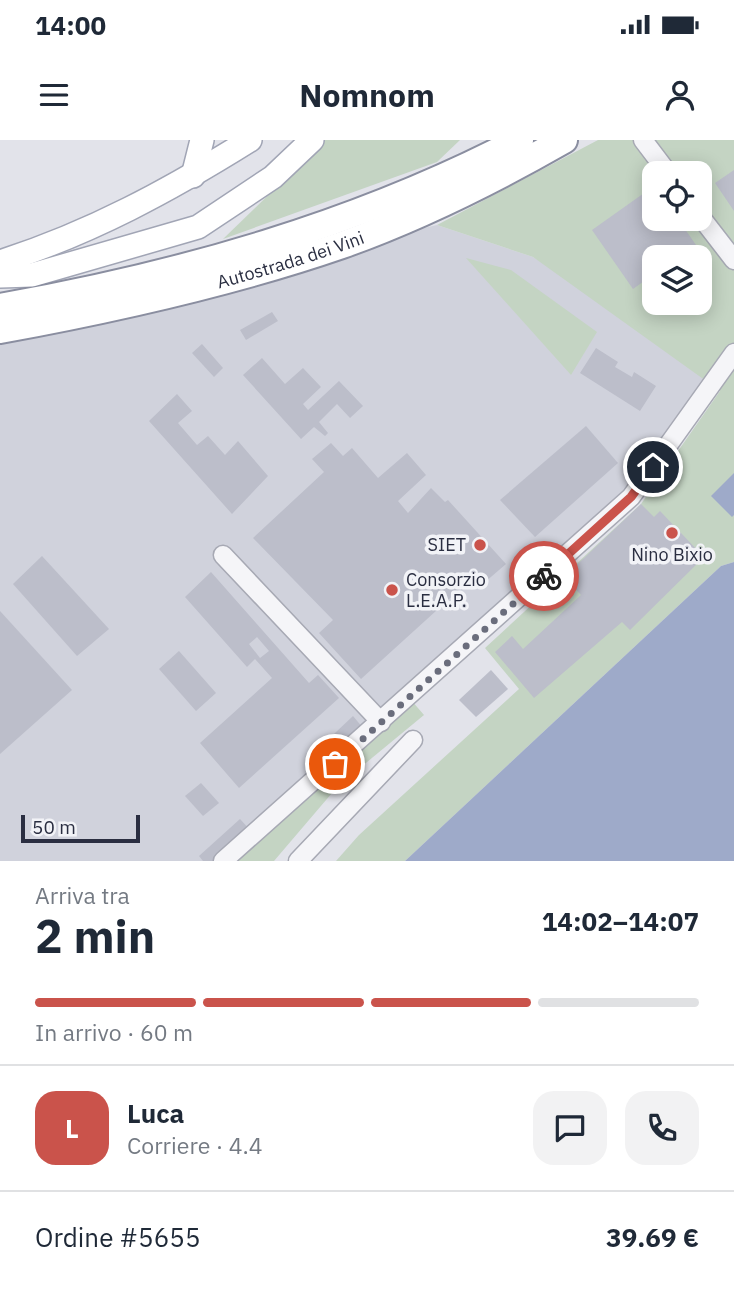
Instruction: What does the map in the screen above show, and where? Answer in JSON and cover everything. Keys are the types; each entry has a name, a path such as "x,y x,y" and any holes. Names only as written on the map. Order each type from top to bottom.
{"highway":[{"name":"Autostrada dei Vini","path":"0,307 122,283 256,248 312,230 440,179 520,140"},
{"name":"Autostrada dei Vini","path":"0,330 136,302 342,244 480,184 564,140"}],"main road":[{"path":"193,176 202,140"},
{"path":"0,262 81,234 193,176 250,140"},
{"path":"0,276 32,275 198,227 273,177 313,140"}],"street":[{"path":"643,140 659,161"},
{"path":"712,231 734,260"},
{"path":"223,861 631,497 734,353"},
{"path":"223,555 381,722"},
{"path":"298,861 413,740"}],"shaded area":[{"path":"437,225 533,257 575,282 706,380 631,485 600,520 216,861 0,861 0,326"}],"green space":[{"path":"325,140 460,140 437,162 223,239"},
{"path":"598,140 734,140 734,562 721,566 405,861 336,861 359,835 519,689 485,648 641,504 720,391 533,257 437,225"},
{"path":"466,258 511,270 597,332 571,375"},
{"path":"405,693 424,715 338,786 274,861 216,861"}],"water":[{"name":"Nino Bixio","path":"734,473 734,515 732,517 711,496"},
{"path":"734,562 734,861 405,861 721,566"}],"building":[{"path":"734,170 734,211 715,183"},
{"path":"642,195 642,231 686,231 696,245 642,245 642,283 633,289 592,230"},
{"path":"272,312 278,321 246,340 240,330"},
{"path":"202,344 223,368 214,377 192,353"},
{"path":"596,348 618,362 615,367 632,377 634,372 656,386 640,411 580,373"},
{"path":"262,358 285,384 303,368 321,387 303,404 308,410 339,381 363,406 350,418 337,404 319,422 328,433 325,436 314,427 301,439 243,375"},
{"path":"177,394 192,411 178,423 197,445 208,436 225,455 238,441 268,476 232,514 149,421"},
{"path":"586,426 618,463 535,537 500,500"},
{"path":"331,443 343,456 352,448 378,478 407,453 426,475 398,501 408,513 431,488 445,502 448,500 506,564 477,589 469,581 361,679 319,633 333,620 253,538 324,472 312,459"},
{"path":"641,504 654,517 660,511 702,555 702,559 630,630 622,622 534,698 495,652 512,636 523,649 581,595 564,577"},
{"path":"42,556 109,629 77,656 13,584"},
{"path":"211,572 309,683 318,675 339,698 239,788 200,743 272,678 255,659 247,667 185,597","holes":["257,637 269,651 260,658 249,644"]},
{"path":"0,611 72,690 0,754"},
{"path":"179,651 216,693 196,711 159,669"},
{"path":"491,670 508,689 476,717 459,700"},
{"path":"353,716 363,728 324,762 315,752"},
{"path":"201,783 219,803 203,816 185,796"},
{"path":"240,819 250,830 215,861 203,861 199,856"}],"way so far":[{"path":"335,764 544,576"}],"place":[{"name":"Nino Bixio","path":"672,533"},
{"name":"SIET","path":"480,545"},
{"name":"Consorzio L.E.A.P.","path":"392,590"}],"route":[{"path":"544,576 631,497 653,467"}]}
